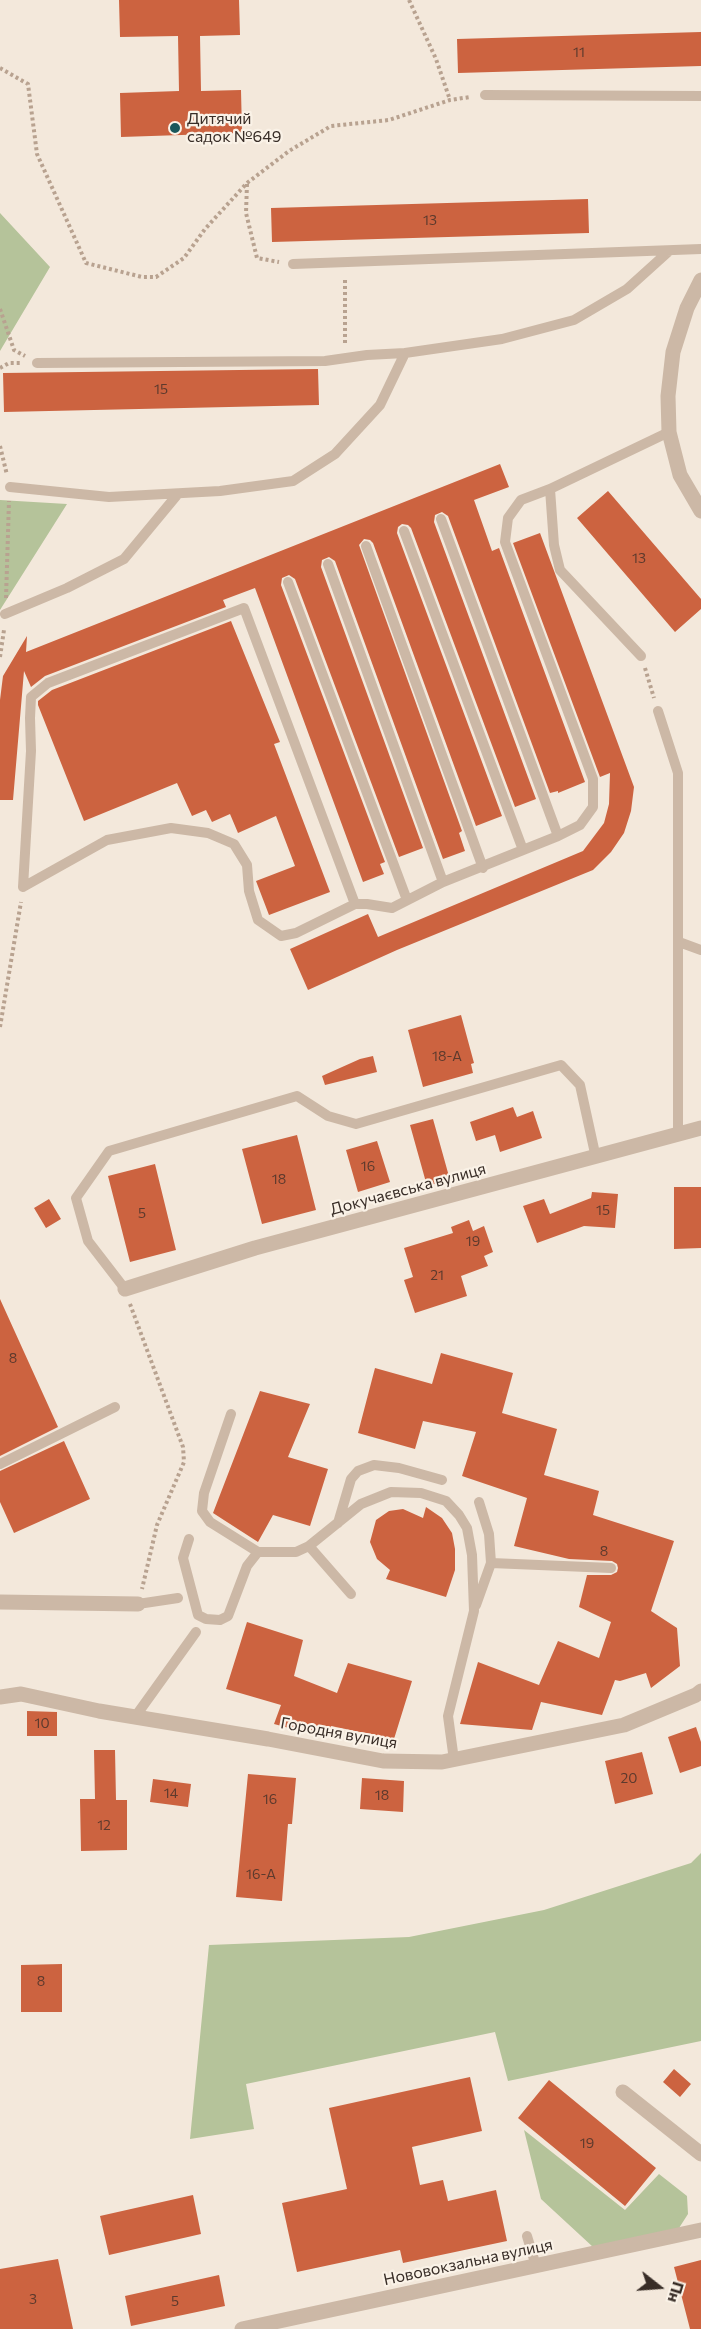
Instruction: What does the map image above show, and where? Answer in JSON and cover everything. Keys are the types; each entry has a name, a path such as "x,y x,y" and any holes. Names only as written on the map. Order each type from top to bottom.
{"street":[{"path":"701,280 687,308 673,352 668,396 669,432 680,475 701,511"},
{"name":"Докучаєвська вулиця","path":"125,1289 255,1248 701,1128"},
{"path":"0,1602 138,1604"},
{"name":"Городня вулиця","path":"0,1697 21,1694 135,1717 383,1761 442,1762 624,1725 701,1691"},
{"path":"623,2092 701,2154"},
{"name":"Нововокзальна вулиця","path":"242,2329 701,2230"}],"lane":[{"path":"485,94 701,96"},
{"path":"293,264 701,249"},
{"path":"38,363 325,361 405,353 502,339 574,320 627,289 668,252"},
{"path":"10,487 109,497 220,492 293,481 335,454 380,405 405,353"},
{"path":"23,887 107,840 171,828 208,833 234,844 248,865 249,891 258,920 281,936 296,933 355,904 392,908 443,882 483,868 580,825 593,807 593,779 505,542 508,518 521,500 550,489 669,432"},
{"path":"550,489 554,545 560,570 641,656"},
{"path":"5,614 67,588 124,559 177,495"},
{"path":"441,519 558,836"},
{"path":"404,531 523,850"},
{"path":"366,546 483,868"},
{"path":"328,564 443,882"},
{"path":"288,582 407,900"},
{"path":"23,887 32,697 48,683 244,608 355,904"},
{"path":"658,711 678,773 678,1135"},
{"path":"679,942 701,950"},
{"path":"125,1289 88,1241 76,1198 110,1152 297,1096 328,1116 356,1124 561,1065 580,1085 596,1158"},
{"path":"0,1464 115,1407"},
{"path":"231,1414 204,1493 202,1511 210,1522 258,1552 296,1552 309,1546 361,1504 391,1492 421,1492 446,1501 467,1528 472,1555 474,1611"},
{"path":"338,1523 351,1479 358,1471 374,1465 399,1468 442,1480"},
{"path":"454,1760 448,1716 474,1611 491,1563 489,1534 479,1503"},
{"path":"189,1539 183,1558 198,1615 207,1620 220,1620 228,1616 247,1566 258,1552"},
{"path":"309,1546 351,1594"},
{"path":"491,1563 611,1568"},
{"path":"138,1604 177,1598"},
{"path":"135,1717 195,1632"},
{"path":"527,2236 536,2266"}],"path":[{"path":"409,0 436,59 450,100"},
{"path":"0,68 27,84 37,154 86,263 142,277 156,277 184,258 206,229 247,183 289,151 331,126 388,120 450,100 485,94"},
{"path":"247,183 246,213 257,258 293,264"},
{"path":"345,262 345,358"},
{"path":"0,309 14,350"},
{"path":"0,368 9,363 38,363"},
{"path":"0,446 10,487 5,614 0,657"},
{"path":"641,656 658,711"},
{"path":"0,1027 23,887"},
{"path":"125,1289 183,1448 184,1462 157,1526 138,1604"}],"green space":[{"path":"0,213 50,267 0,351"},
{"path":"0,500 67,504 0,610"},
{"path":"701,1853 701,2041 508,2081 495,2032 246,2084 254,2129 190,2139 209,1945 409,1937 544,1910 691,1863"},
{"path":"524,2130 625,2210 659,2174 687,2196 688,2214 679,2228 593,2247 541,2199"}],"building":[{"path":"119,0 239,0 240,35 200,36 201,91 241,90 242,133 121,137 120,93 179,91 178,36 120,37"},
{"path":"701,32 701,66 458,73 457,39"},
{"path":"588,199 589,233 272,242 271,208"},
{"path":"318,369 319,405 4,412 3,373"},
{"path":"500,464 509,487 474,500 492,551 499,548 585,782 558,793 558,791 550,793 448,516 442,512 435,515 434,522 536,799 515,807 411,528 402,524 398,527 397,533 502,816 476,826 373,543 364,539 359,545 462,831 459,833 465,851 443,859 335,561 329,557 322,560 321,567 423,848 399,857 295,579 289,575 282,578 281,585 385,862 380,864 384,874 363,882 255,588 223,600 226,607 45,676 31,687 24,671 13,800 0,800 0,700 3,676 27,636 26,652"},
{"path":"608,491 701,599 701,609 675,632 577,518"},
{"path":"540,533 634,787 631,811 624,833 611,852 593,870 397,950 308,990 290,949 368,914 378,937 583,851 604,823 609,804 610,773 600,777 513,543"},
{"path":"231,621 280,742 274,744 330,892 269,915 256,881 295,866 276,816 238,833 230,814 212,822 206,810 192,816 177,783 84,821 38,705 38,701 52,690"},
{"path":"461,1015 474,1063 471,1064 473,1073 423,1087 408,1030"},
{"path":"373,1056 377,1072 325,1085 322,1076 360,1059"},
{"path":"513,1107 517,1117 533,1111 542,1138 500,1152 495,1135 476,1141 470,1122"},
{"path":"433,1119 450,1180 427,1186 410,1125"},
{"path":"297,1135 316,1210 262,1224 242,1149"},
{"path":"377,1141 390,1182 358,1192 346,1150"},
{"path":"155,1164 176,1250 130,1262 108,1176"},
{"path":"674,1187 701,1187 701,1248 674,1249"},
{"path":"592,1192 618,1194 615,1228 584,1226 537,1243 523,1206 544,1199 550,1214 591,1198"},
{"path":"49,1199 61,1219 46,1228 34,1208"},
{"path":"469,1220 473,1231 484,1226 493,1252 484,1256 488,1266 461,1276 467,1296 415,1313 404,1280 413,1277 404,1248 453,1233 451,1227"},
{"path":"0,1299 58,1427 0,1456"},
{"path":"441,1353 513,1373 502,1413 557,1429 544,1475 599,1491 593,1515 674,1541 651,1611 677,1628 680,1666 651,1688 646,1673 620,1681 615,1680 602,1715 541,1702 532,1730 460,1724 478,1662 539,1685 558,1641 599,1658 611,1622 579,1607 587,1575 611,1575 617,1572 618,1568 617,1564 612,1561 569,1559 514,1546 527,1498 462,1476 476,1432 423,1421 415,1449 358,1433 375,1368 432,1384"},
{"path":"260,1391 310,1404 288,1457 328,1469 310,1526 273,1515 258,1542 213,1513"},
{"path":"64,1441 90,1499 14,1533 0,1502 0,1471"},
{"path":"426,1507 442,1518 452,1533 455,1570 446,1597 386,1579 390,1570 377,1559 370,1542 376,1520 389,1511 403,1509 423,1518"},
{"path":"247,1622 303,1640 294,1676 337,1693 348,1663 412,1681 394,1739 331,1726 327,1738 274,1724 281,1705 226,1689"},
{"path":"27,1711 57,1712 57,1736 27,1736"},
{"path":"696,1727 701,1742 701,1766 680,1773 668,1737"},
{"path":"94,1750 115,1750 116,1800 127,1800 127,1850 81,1851 80,1799 95,1799"},
{"path":"642,1752 653,1794 615,1804 605,1761"},
{"path":"248,1774 296,1778 292,1824 288,1824 282,1901 236,1897"},
{"path":"362,1778 404,1781 403,1812 360,1809"},
{"path":"153,1779 191,1784 188,1807 150,1802"},
{"path":"62,1964 62,2012 21,2012 21,1965"},
{"path":"674,2069 691,2084 680,2097 663,2082"},
{"path":"470,2077 482,2131 412,2147 420,2185 443,2180 448,2201 496,2190 507,2241 403,2263 400,2250 297,2272 282,2203 347,2189 329,2108"},
{"path":"549,2080 656,2168 625,2206 518,2118"},
{"path":"193,2195 201,2234 109,2255 100,2216"},
{"path":"58,2259 73,2329 0,2329 0,2269"},
{"path":"701,2260 701,2329 690,2329 674,2267"},
{"path":"219,2275 225,2306 131,2326 125,2296"}],"place":[{"name":"Дитячий садок №649","path":"175,128"}]}
